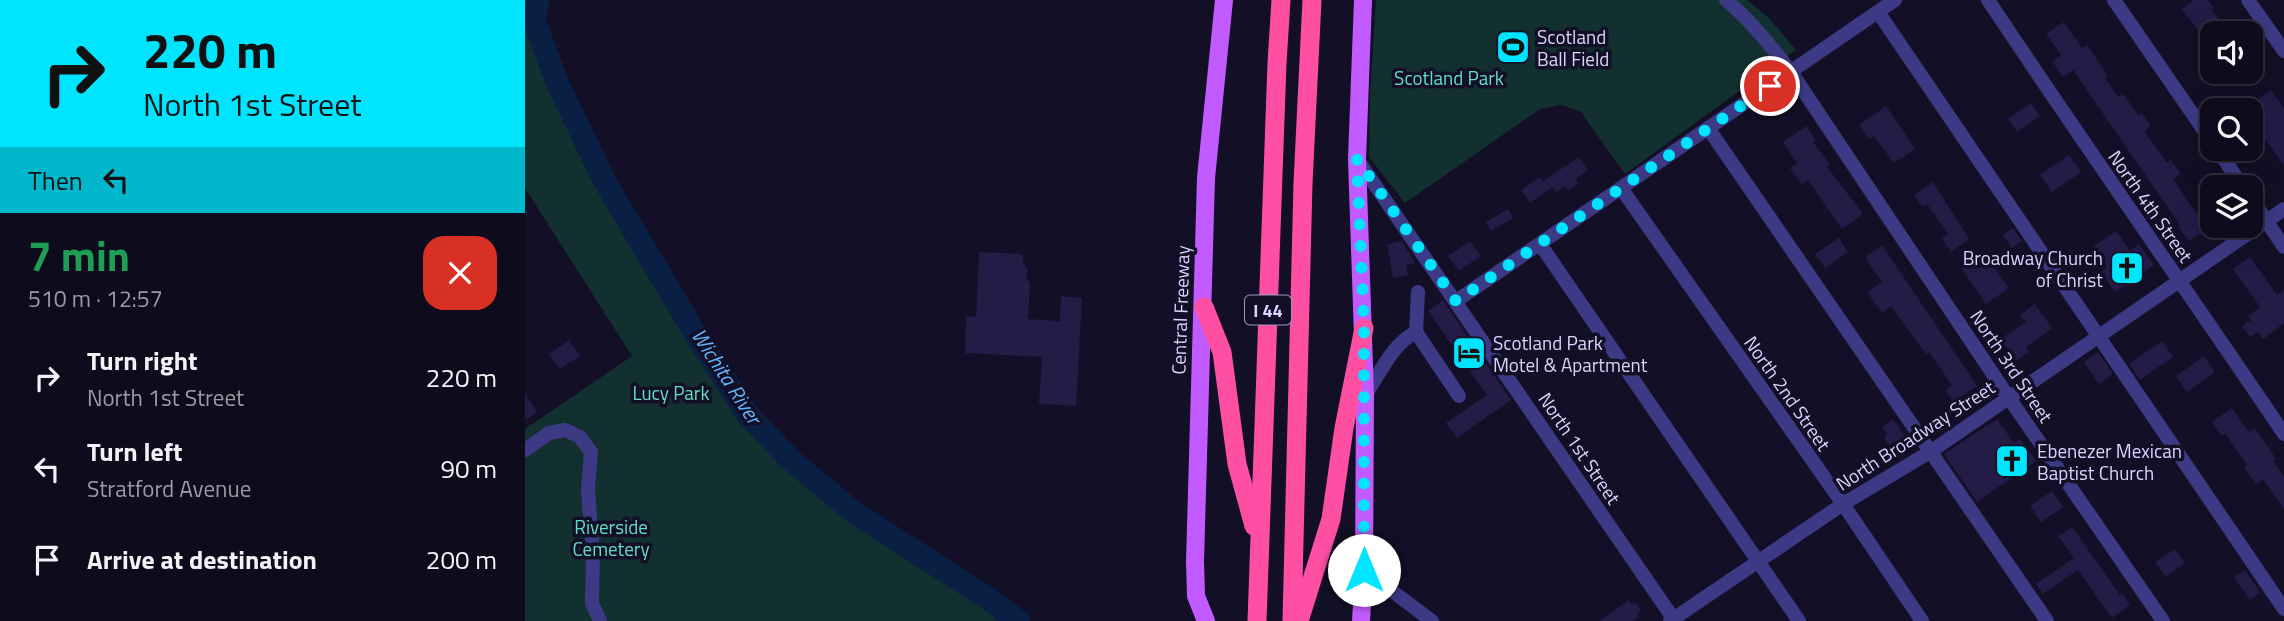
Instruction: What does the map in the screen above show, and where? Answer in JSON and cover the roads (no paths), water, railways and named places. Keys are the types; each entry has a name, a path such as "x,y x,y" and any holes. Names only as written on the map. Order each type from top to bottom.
{"highway":[{"name":"I 44","path":"1257,621 1281,0"},
{"name":"I 44","path":"1291,621 1303,183 1312,0"},
{"path":"1204,307 1222,352 1237,464 1259,546"},
{"path":"1299,621 1331,519 1343,428 1364,328"}],"main road":[{"name":"Central Freeway","path":"1206,621 1196,596 1195,561 1206,177 1224,0"},
{"path":"1361,621 1365,396 1357,159 1363,0"}],"street":[{"name":"North 3rd Street","path":"1726,0 1773,47 1791,72 2009,398 2163,621"},
{"path":"1456,301 1895,0"},
{"name":"North 4th Street","path":"1988,0 2284,434"},
{"path":"2114,0 2200,125"},
{"path":"2248,0 2284,51"},
{"path":"1878,12 2284,609"},
{"path":"1708,128 2047,621"},
{"name":"North 1st Street","path":"1357,159 1673,620"},
{"name":"North 2nd Street","path":"1621,188 1922,621"},
{"name":"North Broadway Street","path":"1673,620 1843,504 1930,452 2284,209"},
{"path":"2263,215 2284,247"},
{"path":"1540,244 1799,621"},
{"path":"1418,292 1416,332 1459,396"},
{"path":"1365,396 1397,347 1406,337 1416,332"},
{"path":"525,450 549,433 565,430 580,436 591,452 589,490 593,554 592,603 600,621"},
{"path":"1364,570 1432,621"}],"waterway":[{"name":"Wichita River","path":"538,0 534,20 557,82 604,180 699,340 748,415 791,460 855,513 986,597 1018,621"}],"place":[{"name":"Scotland Ball Field","path":"1513,47"},
{"name":"Broadway Church of Christ","path":"2127,268"},
{"name":"Scotland Park Motel & Apartment","path":"1469,353"},
{"name":"Ebenezer Mexican Baptist Church","path":"2012,461"}],"park label":[{"name":"Scotland Park","path":"1449,77"},
{"name":"Lucy Park","path":"671,392"},
{"name":"Riverside Cemetery","path":"611,537"}]}
